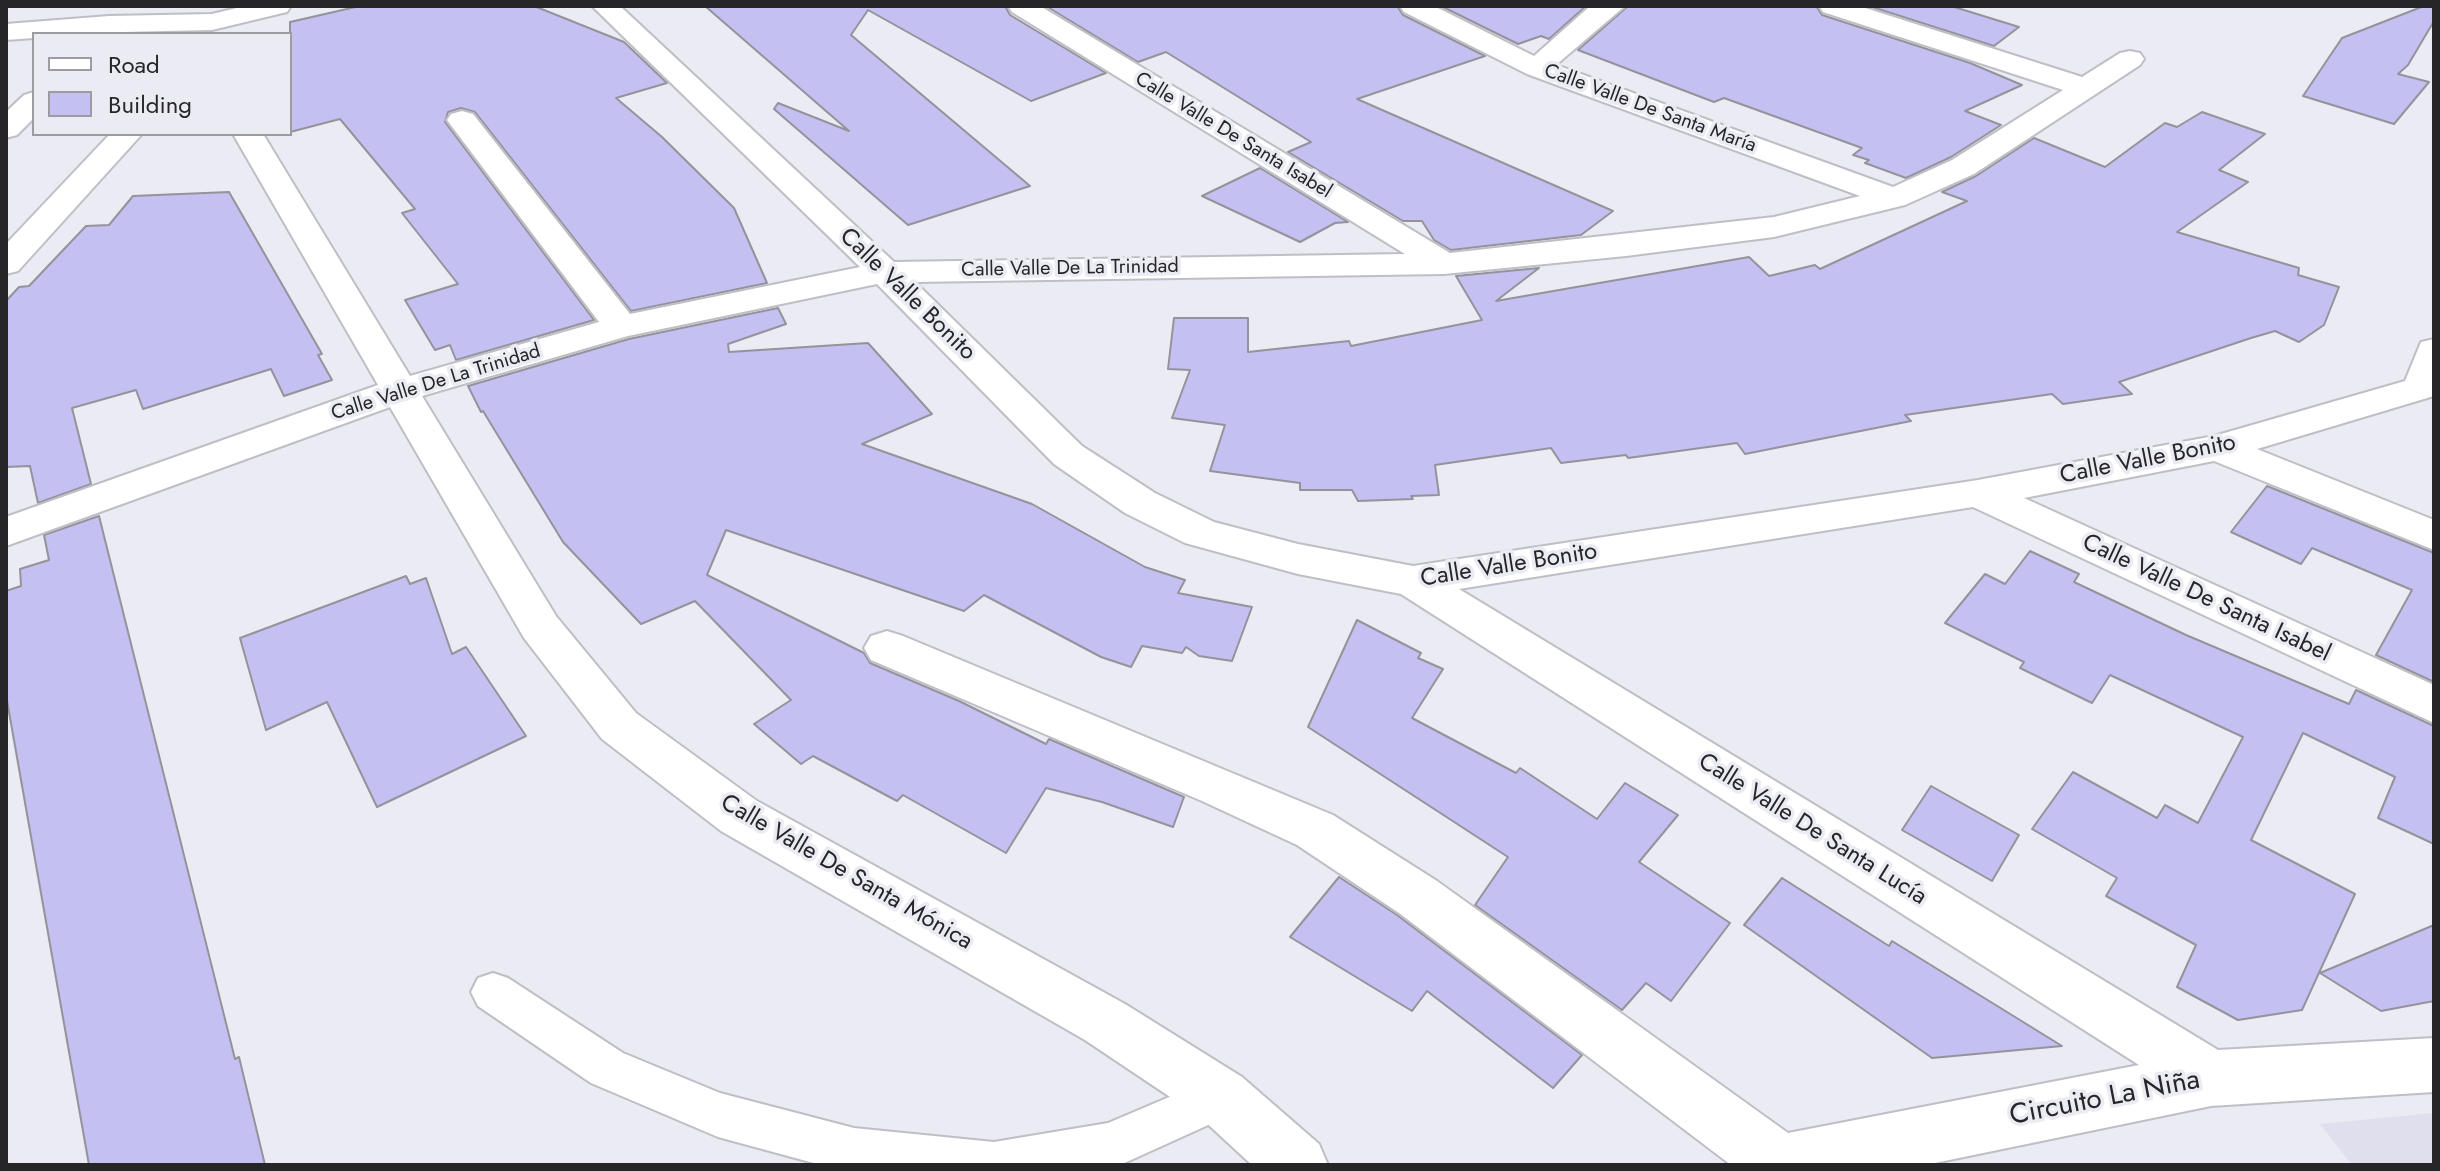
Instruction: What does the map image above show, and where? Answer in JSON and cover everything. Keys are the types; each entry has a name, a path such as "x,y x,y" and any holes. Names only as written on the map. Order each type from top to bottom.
{"street":[{"path":"6,32 105,21 210,21 278,6"},
{"name":"Calle Valle Bonito","path":"605,6 885,272 1068,455 1140,503 1200,533 1298,559 1413,581 1978,493 2218,448 2428,390 2434,350"},
{"name":"Calle Valle De Santa Isabel","path":"1021,6 1444,264"},
{"name":"Calle Valle De Santa María","path":"1413,6 1537,68 1894,198"},
{"path":"1537,68 1598,13 1612,6"},
{"path":"1832,6 2086,88"},
{"name":"Calle Valle De La Trinidad","path":"6,532 401,390 621,327 885,272 1444,264 1774,227 1894,198 1963,167 2130,59"},
{"path":"6,129 32,103"},
{"path":"462,120 621,327"},
{"path":"6,264 125,136"},
{"name":"Calle Valle De Santa Mónica","path":"249,136 540,627 619,726 739,816 1105,1022 1221,1097 1297,1165"},
{"path":"2218,448 2434,536"},
{"name":"Calle Valle De Santa Isabel","path":"1978,493 2434,705"},
{"name":"Calle Valle De Santa Lucía","path":"1413,581 2211,1078"},
{"path":"887,648 1315,830 1418,897 1781,1165"},
{"name":"Circuito La Niña","path":"1781,1165 2211,1078 2434,1065"}],"lane":[{"path":"493,992 607,1068 718,1115 854,1151 994,1165 1110,1146 1221,1097"}],"shaded area":[{"path":"2434,1113 2434,1165 2352,1165 2320,1124"}],"building":[{"path":"360,6 534,6 624,42 667,83 616,98 662,137 734,208 767,283 631,311 475,112 461,108 448,112 445,122 594,320 456,360 450,345 435,350 405,300 458,284 402,213 415,209 340,119 292,131 290,22"},
{"path":"705,6 1005,6 1010,15 1106,73 1031,101 868,10 851,35 1030,186 908,225 774,109 778,103 849,131"},
{"path":"1046,6 1397,6 1403,15 1485,56 1357,99 1613,211 1581,235 1451,250 1434,240 1422,221 1403,221 1288,152 1311,142 1166,52 1138,62"},
{"path":"1441,6 1586,6 1549,39 1541,36 1518,44"},
{"path":"1628,6 1816,6 1822,15 1970,63 2022,85 1965,111 2001,125 1951,157 1906,178 1865,163 1869,160 1853,155 1862,148 1724,98 1714,102 1578,50"},
{"path":"1869,6 1951,6 2019,27 1994,46"},
{"path":"2424,6 2434,6 2434,21 2408,65 2398,74 2429,82 2394,124 2303,96 2342,38"},
{"path":"2202,112 2265,134 2219,170 2248,182 2177,232 2299,268 2298,275 2339,287 2324,325 2299,342 2275,331 2251,338 2119,382 2132,394 2063,404 2052,394 1905,415 1911,421 1745,454 1737,443 1628,458 1626,455 1561,463 1551,448 1435,465 1439,495 1358,501 1352,490 1300,490 1300,483 1210,471 1225,425 1172,418 1190,370 1168,369 1174,318 1248,318 1248,352 1349,341 1351,346 1482,320 1456,276 1539,268 1496,301 1749,257 1769,276 1815,265 1820,269 1967,201 1942,192 1976,176 2034,138 2105,167 2165,123 2177,127"},
{"path":"1260,168 1348,222 1335,223 1300,242 1202,196"},
{"path":"229,192 322,354 318,355 332,380 284,396 271,369 143,409 136,390 72,408 91,484 38,503 30,466 6,467 6,301 19,287 29,286 86,226 109,225 133,196"},
{"path":"778,308 786,324 728,344 729,352 868,343 932,414 862,444 1032,504 1145,567 1185,580 1178,593 1252,607 1232,661 1199,656 1186,647 1182,653 1142,646 1131,667 1101,657 984,595 964,611 726,530 707,575 864,653 870,663 959,701 1046,744 1049,739 1184,797 1173,827 1102,802 1046,788 1006,853 903,795 897,801 813,756 801,764 754,724 791,700 695,601 641,624 563,542 481,412 468,386 629,339"},
{"path":"2267,486 2434,553 2434,682 2376,655 2412,590 2312,548 2301,564 2231,532"},
{"path":"99,516 235,1059 239,1057 265,1165 89,1165 6,695 6,591 21,586 20,569 49,560 44,535"},
{"path":"2030,551 2079,574 2074,582 2186,635 2349,704 2356,690 2434,726 2434,844 2378,818 2395,777 2303,733 2251,840 2355,894 2302,1010 2238,1020 2177,987 2196,945 2106,896 2117,878 2032,829 2073,772 2157,818 2165,805 2198,823 2243,737 2110,675 2092,703 2020,668 2024,662 1945,623 1985,574 2005,584"},
{"path":"406,576 410,584 426,578 452,654 466,647 526,736 377,807 327,702 266,730 240,638"},
{"path":"1357,620 1421,653 1418,658 1443,669 1412,718 1516,773 1520,768 1597,819 1625,783 1678,815 1639,862 1730,923 1671,1001 1646,983 1622,1010 1475,905 1508,857 1308,727"},
{"path":"1931,786 2019,835 1992,881 1902,830"},
{"path":"1339,877 1397,915 1582,1055 1553,1088 1427,991 1412,1011 1290,937"},
{"path":"1782,878 1889,946 1892,941 2062,1046 1932,1058 1744,925"},
{"path":"2434,925 2434,1001 2381,1011 2320,973"}]}
